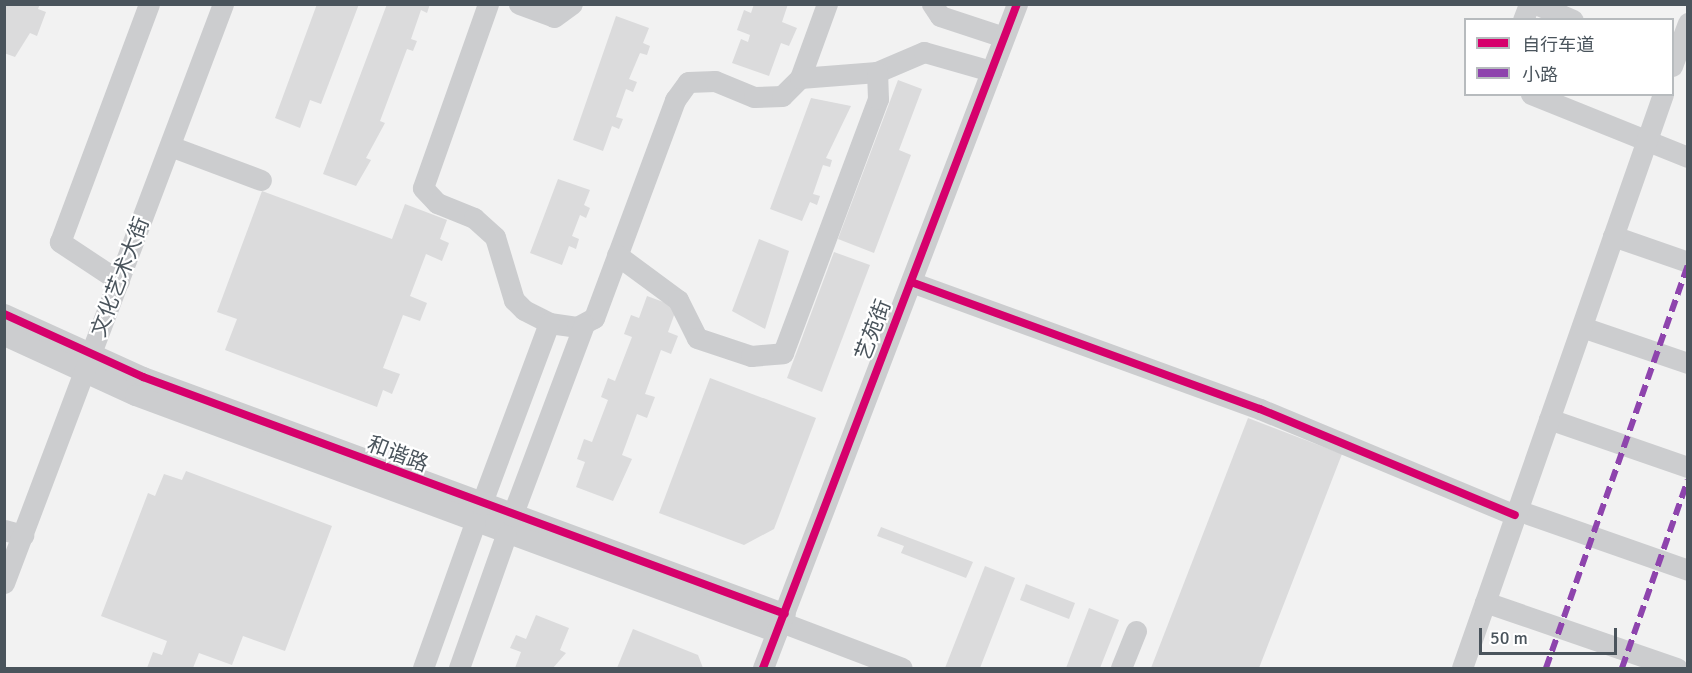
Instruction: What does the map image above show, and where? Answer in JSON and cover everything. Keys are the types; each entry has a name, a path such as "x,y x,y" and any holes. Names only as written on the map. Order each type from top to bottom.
{"street":[{"path":"119,281 60,242 148,4"},
{"name":"文化艺术大街","path":"7,571 14,533 88,363 223,4"},
{"path":"488,4 423,188 437,203 486,227 500,250 514,300 549,323 584,324 594,318 675,100 688,82 715,81 768,99 782,96 800,78 827,4"},
{"path":"519,4 554,17 572,4"},
{"path":"932,4 940,16 1004,37"},
{"name":"艺苑街","path":"763,669 1017,4"},
{"path":"1536,4 1568,18"},
{"path":"1677,64 1688,23"},
{"path":"800,78 876,72 924,52 991,71"},
{"path":"617,255 678,300 697,338 751,356 783,352 878,99 876,72"},
{"path":"1536,96 1688,158"},
{"path":"1462,669 1662,96"},
{"path":"170,146 261,180"},
{"path":"1613,236 1688,262"},
{"path":"911,282 1260,410 1516,513 1688,570"},
{"name":"和谐路","path":"4,314 88,363"},
{"path":"423,669 549,323"},
{"path":"459,669 584,324"},
{"path":"1582,327 1688,363"},
{"name":"和谐路","path":"4,335 88,363 509,526 781,622 902,669"},
{"path":"1549,419 1688,467"},
{"path":"1485,602 1677,669"},
{"path":"1121,669 1136,631"}],"building":[{"path":"4,4 40,4 38,9 46,12 37,36 30,33 15,57 4,53"},
{"path":"317,4 359,4 321,104 310,100 300,128 275,118"},
{"path":"387,4 430,4 427,13 421,10 411,39 417,41 413,51 407,49 380,121 385,123 366,158 371,160 356,186 323,174"},
{"path":"754,4 788,4 782,22 797,28 789,46 781,43 769,76 732,63 741,39 748,42 750,35 737,30 744,10 751,13"},
{"path":"616,16 649,28 643,43 650,46 647,55 640,53 629,79 637,82 633,92 626,89 616,117 623,119 619,129 612,126 603,151 573,140"},
{"path":"898,80 922,89 899,150 911,155 874,253 838,239"},
{"path":"811,98 851,106 826,158 832,160 830,167 823,165 813,194 820,196 817,205 810,202 802,221 770,209"},
{"path":"558,179 590,190 584,205 590,208 586,218 580,215 572,236 579,239 576,249 569,246 562,265 530,253"},
{"path":"262,191 392,239 405,204 447,220 440,239 449,243 442,261 426,254 410,296 427,303 420,321 403,315 383,368 400,374 392,394 383,390 377,407 225,350 237,319 217,312"},
{"path":"759,239 789,251 765,329 732,311"},
{"path":"834,252 870,265 822,392 787,378"},
{"path":"647,296 677,307 668,332 678,336 671,354 661,350 645,394 655,397 647,418 637,414 622,455 632,459 613,501 576,487 585,462 577,459 584,439 592,442 608,400 601,397 608,378 615,381 632,337 624,334 631,315 639,318"},
{"path":"710,378 816,418 774,529 744,545 659,513"},
{"path":"1248,418 1342,454 1259,668 1151,668"},
{"path":"186,471 332,526 285,651 243,636 232,665 199,653 193,668 147,668 153,652 162,655 167,641 101,616 148,493 155,496 164,474 182,480"},
{"path":"881,527 973,562 966,578 901,553 904,546 877,536"},
{"path":"985,566 1015,578 980,668 945,668"},
{"path":"1026,584 1075,603 1069,619 1020,600"},
{"path":"1089,608 1119,620 1100,668 1066,668"},
{"path":"536,615 569,628 560,650 566,653 553,668 515,668 521,652 510,648 516,635 526,639"},
{"path":"633,629 698,655 703,668 617,668"}],"marked path":[{"path":"1546,668 1688,264"},
{"path":"1622,668 1688,480"}],"cycle path":[{"path":"763,668 1017,4"},
{"path":"911,282 1260,409 1515,515"},
{"path":"4,314 143,377 785,614"}]}
